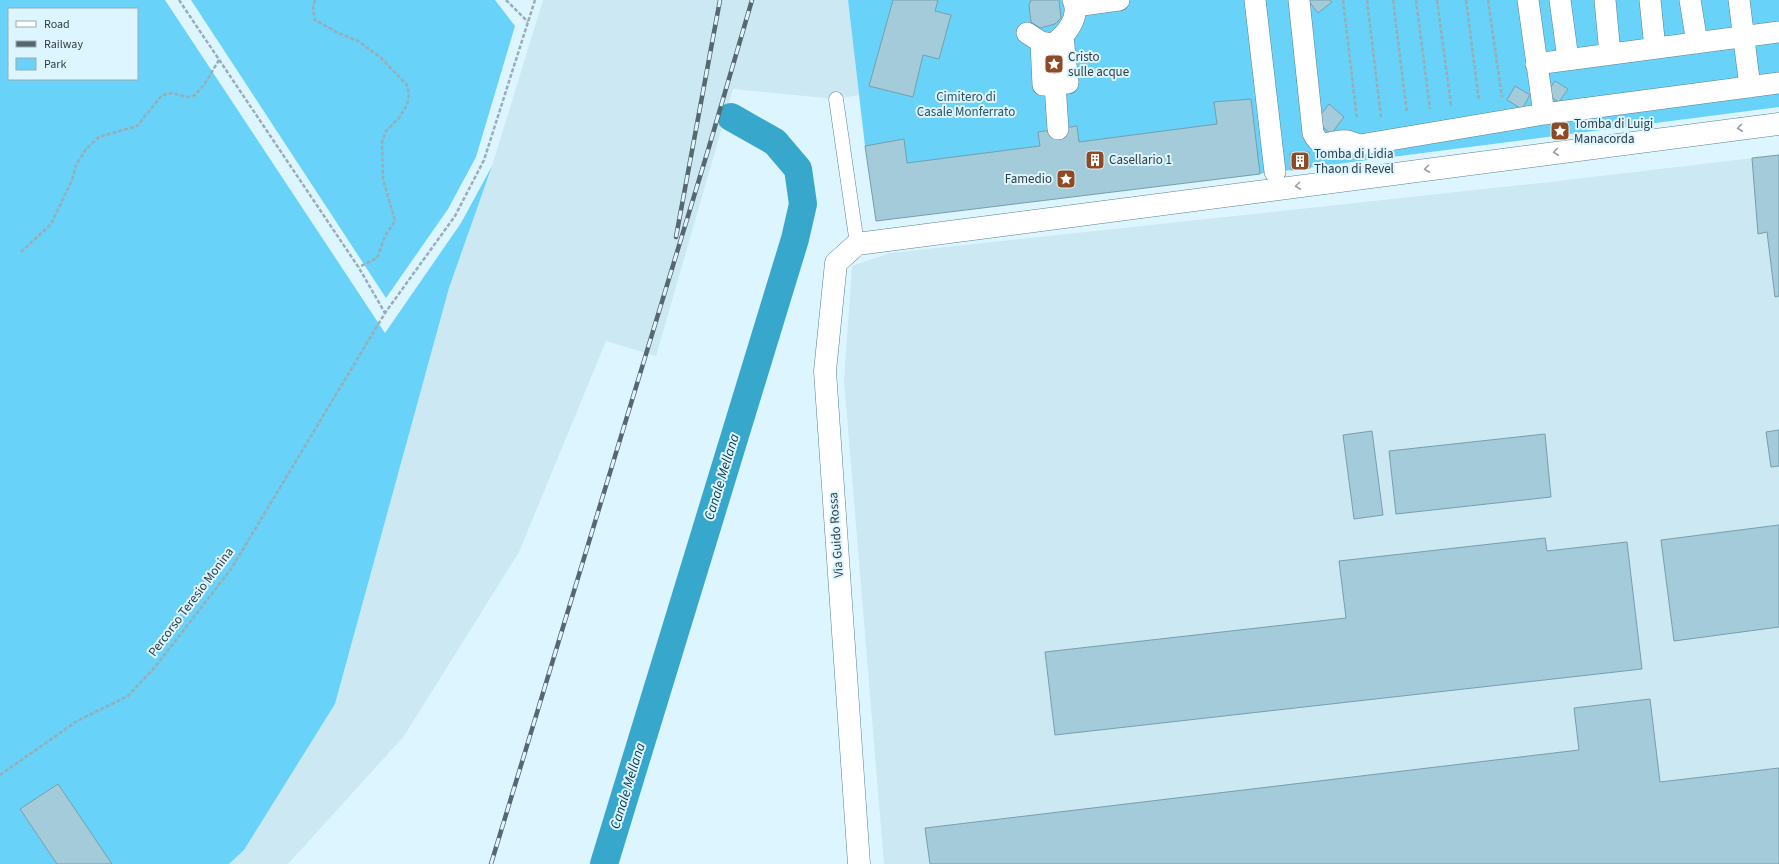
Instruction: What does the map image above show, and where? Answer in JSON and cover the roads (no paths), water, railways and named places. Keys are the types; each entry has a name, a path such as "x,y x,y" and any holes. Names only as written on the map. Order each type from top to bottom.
{"street":[{"path":"1063,37 1068,83 1043,85 1034,37 1053,44 1063,37 1069,29 1074,3 1119,0"},
{"path":"1255,0 1275,172"},
{"path":"1299,0 1313,133 1317,141 1322,144 1346,141 1360,145 1544,114 1779,84"},
{"path":"1528,0 1544,114"},
{"path":"1560,0 1568,60"},
{"path":"1605,0 1610,54"},
{"path":"1650,0 1655,48"},
{"path":"1690,0 1697,43"},
{"path":"1739,0 1750,87"},
{"path":"1536,64 1779,32"},
{"path":"1055,84 1058,129"},
{"path":"857,244 885,239 1779,124"},
{"name":"Via Guido Rossa","path":"857,244 836,263 825,371 859,864"}],"lane":[{"path":"836,98 857,244"}],"waterway":[{"name":"Canale Mellana","path":"604,864 795,239 803,204 798,169 775,142 731,117"}],"railway":[{"path":"676,237 720,0"},
{"path":"491,864 709,147 752,0"}],"place":[{"name":"Cristo sulle acque","path":"1054,64"},
{"name":"Tomba di Luigi Manacorda","path":"1560,131"},
{"name":"Casellario 1","path":"1095,160"},
{"name":"Tomba di Lidia Thaon di Revel","path":"1300,161"},
{"name":"Famedio","path":"1066,179"}],"park label":[{"name":"Cimitero di Casale Monferrato","path":"966,104"}]}
